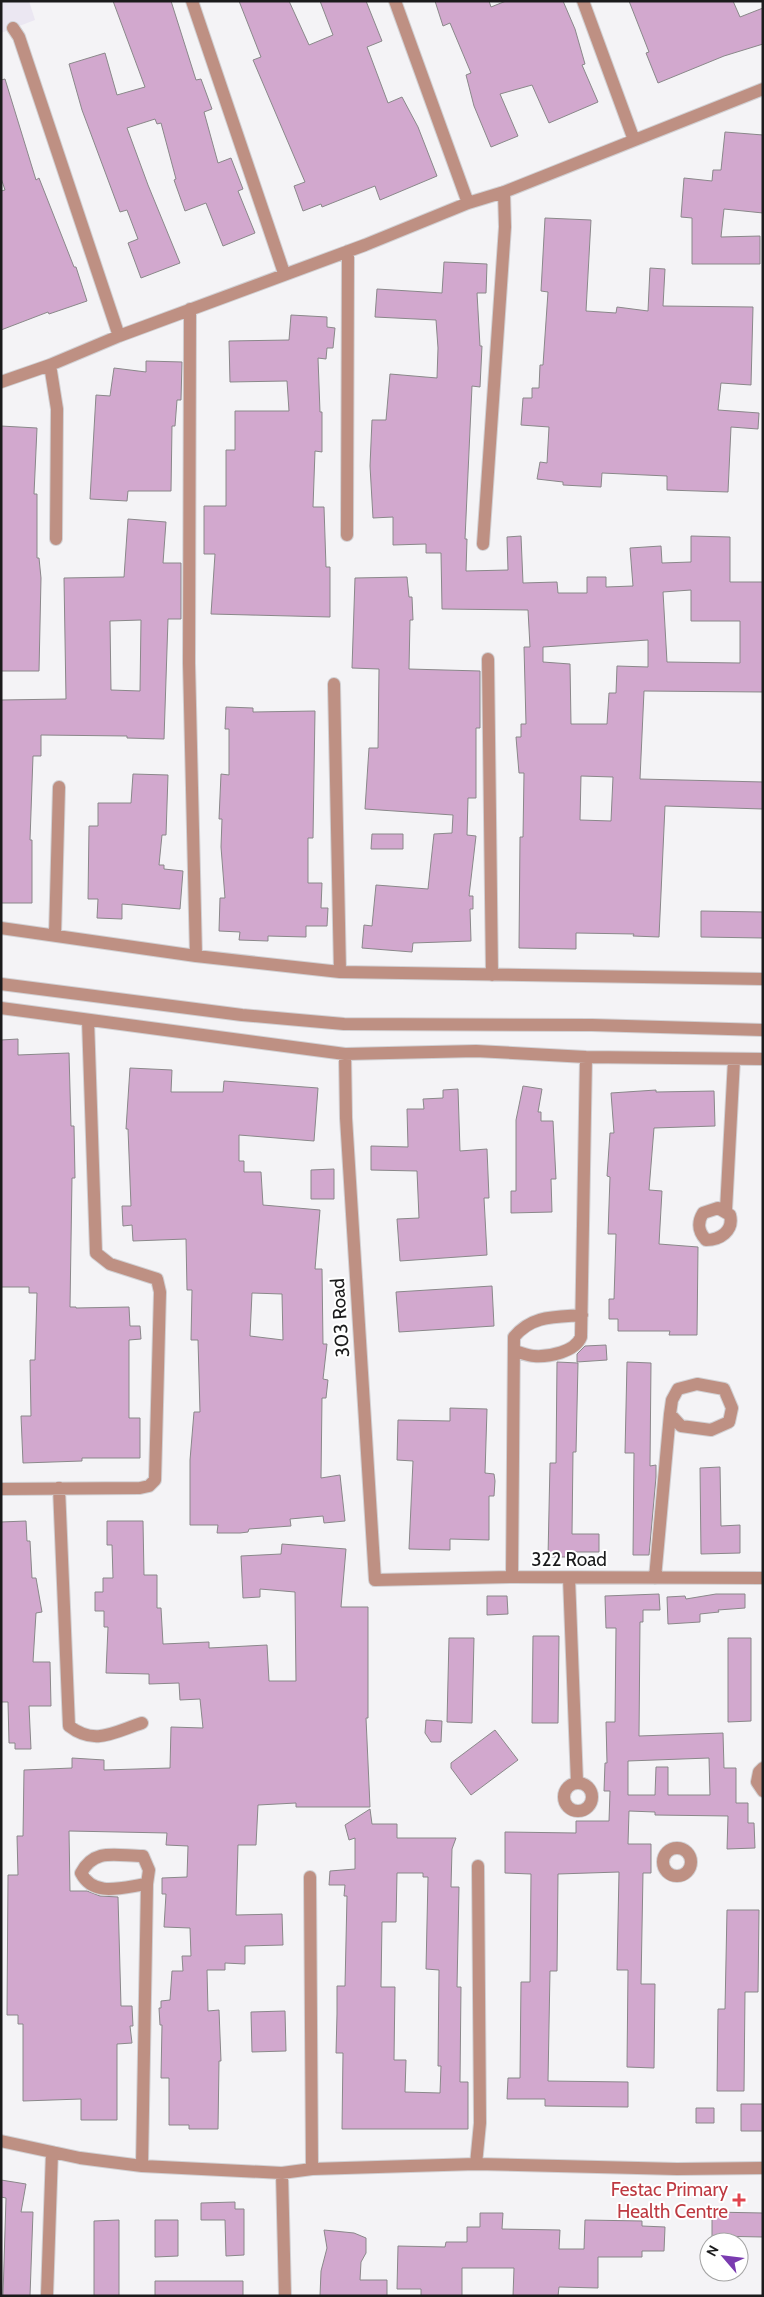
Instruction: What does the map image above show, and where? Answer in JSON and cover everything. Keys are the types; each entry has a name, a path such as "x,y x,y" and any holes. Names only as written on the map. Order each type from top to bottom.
{"street":[{"path":"192,1 284,273"},
{"path":"395,1 468,203"},
{"path":"583,1 634,140"},
{"path":"14,28 19,38 119,336"},
{"path":"1,382 50,365 119,336 284,273 348,251 468,203 504,192 763,89"},
{"path":"483,544 505,227 504,192"},
{"path":"347,535 348,251"},
{"path":"190,309 189,663 196,956"},
{"path":"50,365 57,408 56,539"},
{"path":"488,659 492,974"},
{"path":"334,684 340,972"},
{"path":"55,935 59,787"},
{"path":"1,928 196,956 340,972 763,979"},
{"path":"1,984 242,1015 344,1024 592,1025 763,1030"},
{"path":"1,1008 345,1054 476,1051 586,1057 763,1060"},
{"path":"1,1489 140,1488 149,1486 155,1480 160,1292 157,1279 110,1264 96,1253 88,1020"},
{"name":"303 Road","path":"345,1054 346,1118 375,1580"},
{"path":"514,1351 534,1356 567,1350 578,1344 583,1330 586,1057"},
{"path":"726,1210 734,1060"},
{"path":"512,1577 514,1337 522,1327 533,1320 582,1315"},
{"path":"656,1578 670,1414 672,1400 678,1389 697,1384 724,1389 732,1408 729,1422 712,1430 680,1426 670,1414"},
{"path":"59,1488 69,1726 81,1735 101,1737 142,1724"},
{"name":"322 Road","path":"375,1580 512,1577 763,1578"},
{"path":"569,1578 577,1782"},
{"path":"763,1768 759,1772 757,1782 763,1791"},
{"path":"142,2166 147,1884 150,1870 143,1856 98,1855 87,1862 81,1873 86,1882 101,1890 147,1884"},
{"path":"476,2164 480,2123 478,1866"},
{"path":"310,1877 312,2169"},
{"path":"1,2141 80,2158 142,2166 282,2173 312,2169 476,2164 677,2169 763,2168"},
{"path":"47,2295 52,2152"},
{"path":"282,2173 285,2296"}],"shaded area":[{"path":"1,1 29,1 35,20 1,33"}],"building":[{"path":"113,1 171,1 196,80 201,79 212,109 204,112 218,163 231,158 243,189 238,191 255,233 223,246 206,203 185,211 174,180 176,179 161,123 157,124 155,119 127,128 180,263 141,278 128,243 138,239 127,210 120,212 82,110 69,64 105,53 117,95 145,87"},
{"path":"239,1 289,1 309,45 333,35 320,1 366,1 382,41 367,47 388,103 402,97 418,127 437,176 380,200 375,186 322,207 321,204 303,211 294,186 305,182 253,60 261,57"},
{"path":"435,1 489,1 491,7 506,1 563,1 575,29 585,64 582,65 598,102 549,123 532,85 500,94 518,136 491,147 474,106 466,75 471,73 450,23 443,26"},
{"path":"629,1 733,1 740,17 763,8 763,44 724,56 658,83 646,53 649,52"},
{"path":"5,79 36,180 39,178 74,267 76,267 87,301 49,314 48,312 1,330 1,191 5,190 1,178 1,80"},
{"path":"725,132 763,135 763,213 724,209 721,237 760,236 760,264 692,264 692,218 681,217 684,178 712,181 713,170 721,170"},
{"path":"545,218 591,220 586,311 616,313 617,307 648,311 650,268 665,269 663,306 753,307 751,385 721,383 718,410 759,413 758,429 731,427 728,492 667,490 667,476 602,473 601,487 563,485 563,482 537,479 540,462 547,463 549,427 521,425 523,398 532,398 532,388 539,388 540,365 543,365 548,292 541,291"},
{"path":"444,262 487,264 486,293 477,293 480,346 482,346 480,387 472,386 465,539 467,539 466,571 508,570 507,537 521,536 523,583 557,582 558,593 587,593 587,577 606,577 606,587 633,586 630,548 661,546 662,563 691,562 691,536 730,537 730,582 763,582 763,692 644,691 640,779 763,782 763,809 665,806 659,937 633,936 634,934 576,933 576,949 519,948 520,837 523,837 524,773 519,773 516,737 521,737 521,724 526,724 524,647 530,647 528,610 442,609 441,553 426,553 426,544 393,545 393,517 373,518 370,466 372,420 386,420 390,374 437,378 438,348 436,320 375,317 377,289 442,293","holes":["691,590 691,621 740,621 740,663 667,662 663,592","648,640 648,667 617,666 616,693 609,693 607,724 571,724 570,664 543,662 543,647","581,776 613,777 611,821 580,820"]},
{"path":"291,315 327,317 327,327 335,328 333,348 327,348 326,359 318,358 320,412 322,412 322,452 315,451 313,507 324,507 326,567 330,567 330,617 211,614 215,554 204,554 204,506 226,506 226,450 235,450 235,411 289,411 287,381 230,382 229,341 289,340"},
{"path":"146,361 182,362 181,400 177,400 175,426 172,426 171,491 128,491 127,501 90,499 96,395 110,396 114,368 146,372"},
{"path":"1,426 37,428 34,494 37,494 37,558 39,558 41,578 39,671 1,671"},
{"path":"128,519 166,522 163,563 181,563 181,619 168,619 164,739 127,738 127,736 41,735 41,756 33,756 30,840 32,840 32,903 1,903 1,700 66,699 64,578 124,577","holes":["141,620 140,691 111,690 110,621"]},
{"path":"407,577 409,597 412,597 413,620 410,620 409,669 480,671 480,728 476,728 476,798 468,798 467,835 476,836 469,896 473,896 473,909 470,909 471,941 413,943 412,952 362,948 364,925 372,926 376,885 428,889 434,834 452,833 453,815 365,809 369,748 378,748 379,669 352,668 355,578"},
{"path":"226,707 253,708 253,712 315,711 313,838 308,838 308,883 322,883 321,908 328,908 327,926 306,926 306,937 268,936 268,941 239,940 240,932 219,931 220,898 225,898 221,847 222,819 219,819 221,774 229,775 229,729 225,729"},
{"path":"133,774 168,775 166,835 162,835 159,865 164,865 164,869 183,871 180,909 122,904 122,919 97,918 98,899 88,899 89,826 98,826 98,803 131,803"},
{"path":"372,834 403,834 403,849 371,849"},
{"path":"701,911 763,912 763,938 701,937"},
{"path":"18,1039 18,1055 69,1053 71,1126 74,1126 75,1178 72,1178 70,1307 129,1307 130,1326 140,1326 141,1339 129,1340 129,1418 140,1418 140,1458 82,1458 82,1461 23,1463 21,1416 31,1416 30,1360 35,1360 37,1293 29,1293 29,1287 1,1287 1,1040"},
{"path":"130,1068 172,1070 171,1092 223,1092 224,1081 318,1088 314,1141 239,1135 239,1161 244,1161 244,1172 261,1172 263,1205 320,1210 315,1269 322,1269 323,1344 327,1344 323,1379 328,1380 326,1398 322,1398 321,1478 340,1475 345,1521 324,1523 323,1516 290,1519 291,1526 249,1529 248,1532 240,1533 217,1533 218,1525 190,1525 190,1460 194,1412 200,1412 198,1340 191,1340 192,1290 187,1290 186,1239 133,1241 132,1225 123,1226 122,1206 131,1206 128,1129 126,1129","holes":["252,1293 282,1294 283,1340 250,1336"]},
{"path":"523,1086 542,1089 538,1112 541,1112 541,1121 553,1121 556,1179 551,1179 552,1212 511,1213 511,1191 516,1191 516,1120"},
{"path":"458,1089 460,1151 487,1149 489,1198 484,1198 487,1255 400,1261 397,1219 419,1218 417,1171 371,1170 371,1146 408,1147 407,1109 424,1109 423,1099 443,1098 443,1090"},
{"path":"656,1090 656,1092 714,1091 715,1126 654,1128 649,1190 662,1191 659,1244 698,1247 697,1335 669,1335 670,1331 618,1331 618,1319 609,1319 609,1299 614,1299 616,1234 608,1234 610,1177 607,1176 610,1133 614,1133 611,1093"},
{"path":"334,1169 334,1199 311,1199 311,1170"},
{"path":"492,1286 494,1326 399,1332 396,1292"},
{"path":"606,1345 607,1360 577,1362 577,1354 585,1346"},
{"path":"557,1362 578,1363 576,1452 573,1452 572,1534 599,1534 599,1552 571,1552 571,1557 548,1557 550,1463 556,1463"},
{"path":"627,1362 651,1363 650,1466 656,1465 656,1477 649,1555 633,1555 634,1453 625,1453"},
{"path":"450,1408 487,1409 485,1473 494,1474 495,1481 494,1496 489,1496 489,1540 450,1539 450,1550 409,1549 413,1461 397,1460 398,1420 450,1421"},
{"path":"720,1467 721,1526 740,1525 740,1553 701,1554 700,1468"},
{"path":"26,1521 27,1541 30,1541 32,1578 36,1578 42,1612 36,1613 33,1662 50,1662 51,1706 29,1706 31,1749 15,1749 15,1743 9,1743 8,1702 1,1702 1,1522"},
{"path":"107,1521 143,1521 144,1575 157,1575 157,1608 161,1608 163,1644 209,1642 209,1648 267,1645 269,1681 296,1681 295,1592 260,1589 260,1597 243,1598 241,1556 281,1554 282,1544 346,1549 341,1607 368,1607 368,1718 366,1718 370,1807 296,1807 296,1803 258,1805 256,1845 238,1845 236,1915 282,1914 283,1945 245,1946 245,1964 225,1963 225,1970 207,1970 208,2011 219,2010 221,2061 219,2061 218,2129 189,2129 189,2125 169,2125 169,2078 161,2078 162,2025 160,2025 159,2008 161,2008 161,2001 170,2000 172,1971 183,1971 182,1956 191,1956 190,1928 164,1927 166,1894 162,1894 162,1878 187,1877 188,1846 166,1845 167,1833 69,1831 70,1891 87,1891 100,1896 118,1897 121,2006 132,2006 133,2026 130,2026 132,2043 117,2044 117,2120 81,2120 81,2099 23,2101 23,2024 18,2024 18,2015 7,2015 8,1875 18,1875 17,1836 23,1836 24,1770 72,1768 72,1758 104,1760 104,1770 170,1768 171,1727 203,1728 200,1699 180,1700 179,1683 149,1684 149,1674 106,1673 108,1627 104,1627 104,1611 95,1611 95,1592 103,1592 103,1578 113,1578 112,1545 107,1545"},
{"path":"659,1594 660,1610 643,1610 643,1622 640,1622 639,1736 723,1733 724,1768 736,1768 736,1803 748,1803 748,1823 754,1823 755,1848 727,1849 728,1816 655,1815 655,1812 629,1811 628,1844 651,1844 651,1873 643,1873 641,1984 655,1984 654,2068 627,2067 628,1970 617,1970 619,1872 558,1874 557,1971 550,1971 548,2081 628,2082 628,2107 545,2106 545,2099 507,2099 508,2078 520,2078 521,1982 530,1982 531,1874 505,1873 505,1832 576,1833 576,1821 609,1821 610,1791 604,1791 605,1763 607,1763 606,1722 615,1722 616,1628 606,1628 605,1596","holes":["709,1758 710,1795 668,1795 668,1767 656,1767 655,1795 628,1795 628,1761"]},
{"path":"716,1594 745,1594 745,1608 718,1610 719,1612 700,1614 700,1622 668,1624 667,1597 685,1596 686,1599"},
{"path":"487,1596 507,1596 508,1614 487,1615"},
{"path":"533,1636 559,1636 558,1723 532,1723"},
{"path":"449,1638 474,1638 472,1723 447,1722"},
{"path":"728,1638 751,1638 751,1721 728,1722"},
{"path":"426,1720 442,1721 441,1742 431,1742 425,1733"},
{"path":"495,1730 518,1760 471,1795 451,1768 451,1763"},
{"path":"370,1809 372,1824 397,1824 397,1838 456,1838 452,1849 451,1887 459,1887 457,1987 461,1987 460,2082 468,2082 468,2129 342,2129 343,2053 336,2053 337,1986 345,1986 347,1896 344,1896 345,1885 329,1885 330,1871 355,1869 355,1838 349,1840 345,1825","holes":["397,1873 423,1873 423,1877 428,1877 426,1969 439,1970 438,2066 441,2066 440,2093 405,2092 406,2060 394,2060 395,1987 381,1987 382,1922 396,1922"]},
{"path":"727,1910 759,1910 758,1992 745,1992 744,2091 717,2091 718,2009 725,2009"},
{"path":"285,2011 286,2051 252,2052 251,2012"},
{"path":"741,2104 763,2104 763,2131 741,2131"},
{"path":"696,2108 714,2108 714,2123 696,2123"},
{"path":"1,2180 26,2184 21,2212 33,2212 30,2296 3,2296 6,2198 1,2197"},
{"path":"235,2202 235,2209 244,2209 244,2255 226,2256 225,2220 201,2220 201,2203"},
{"path":"712,2212 763,2213 763,2237 749,2237 749,2232 712,2232"},
{"path":"480,2213 503,2213 502,2229 560,2230 559,2249 584,2249 585,2220 642,2221 642,2226 665,2227 664,2251 642,2251 642,2257 598,2257 598,2288 559,2287 558,2296 513,2296 514,2268 462,2268 462,2296 421,2296 421,2289 397,2289 398,2246 445,2247 446,2242 467,2242 467,2227 480,2227"},
{"path":"119,2220 119,2296 94,2296 94,2221"},
{"path":"155,2220 178,2220 178,2256 155,2257"},
{"path":"324,2230 354,2233 366,2238 366,2253 361,2262 360,2280 387,2280 387,2296 320,2296 321,2271 327,2248"},
{"path":"155,2281 243,2281 243,2296 155,2296"}],"place":[{"name":"Festac Primary Health Centre","path":"739,2200"}]}
